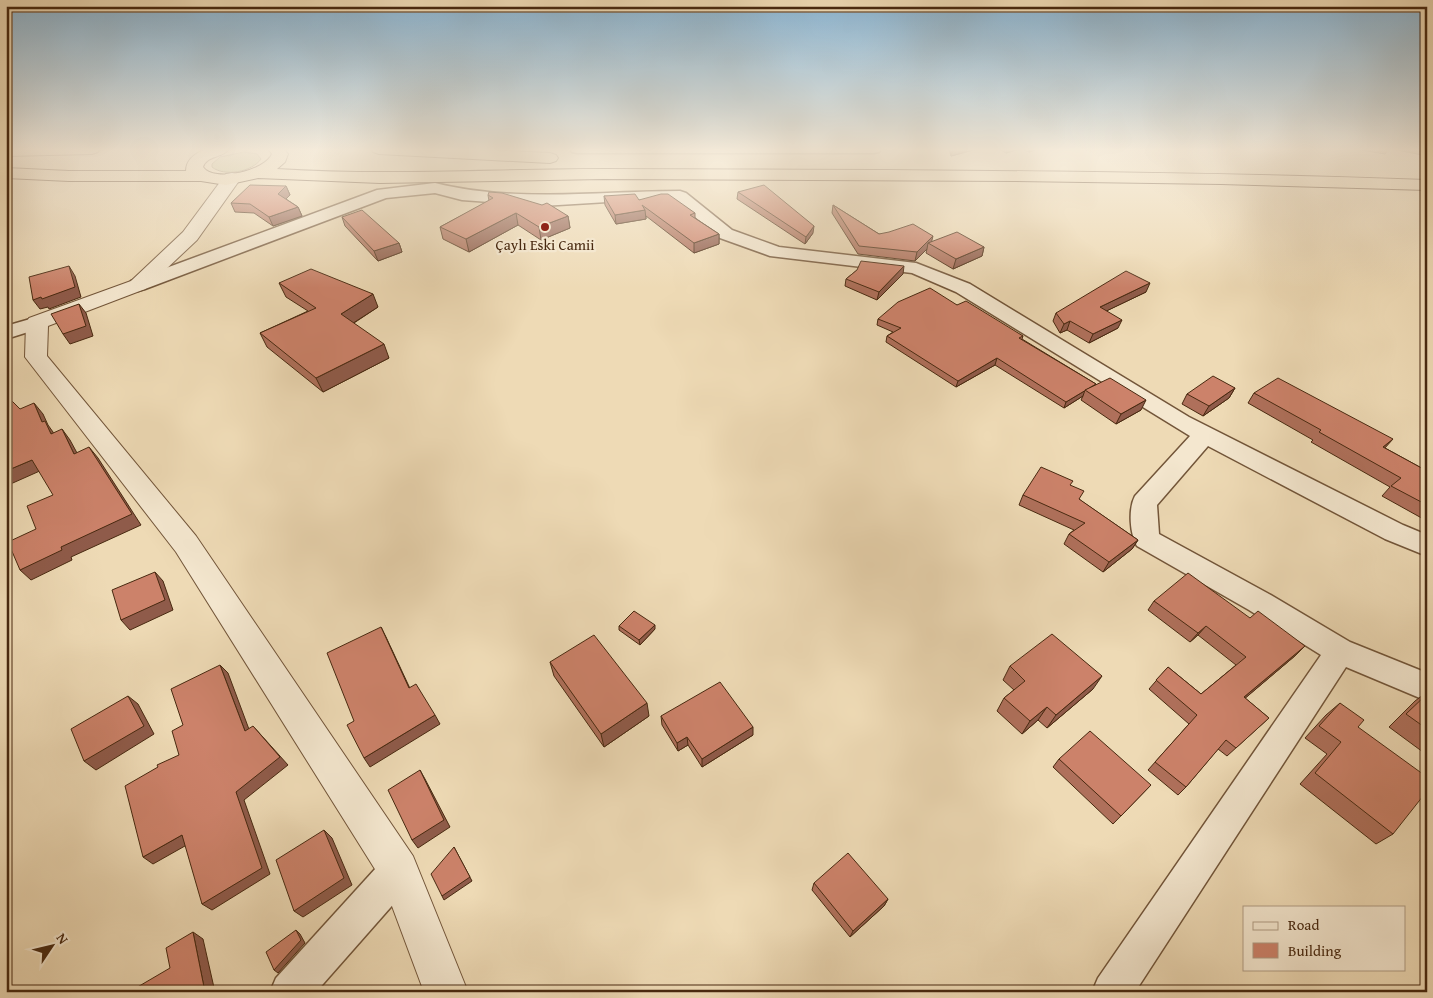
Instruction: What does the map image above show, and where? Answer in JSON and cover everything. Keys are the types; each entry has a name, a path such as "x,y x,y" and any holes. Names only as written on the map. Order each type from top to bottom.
{"street":[{"path":"138,285 190,236 219,196"},
{"path":"6,333 377,196"},
{"path":"470,196 542,201 624,196 680,196 726,234 776,252 916,268 963,288 1181,422 1394,532 1427,546"},
{"path":"38,322 36,357 186,544 399,870 446,992"},
{"path":"1205,434 1144,503 1146,539 1259,602 1340,651 1427,687"},
{"path":"1112,992 1340,651"},
{"path":"290,992 399,870"}],"building":[{"path":"239,196 280,196 298,207 269,217 250,204 231,203"},
{"path":"489,196 511,196 542,205 547,203 568,216 539,227 516,213 466,239 440,227 493,198"},
{"path":"604,196 636,196 639,200 655,196 670,196 695,213 690,215 719,234 694,243 642,205 645,210 615,215"},
{"path":"743,196 777,196 814,226 806,237"},
{"path":"833,205 879,234 913,224 933,236 917,252 859,246"},
{"path":"362,210 399,243 374,251 342,217"},
{"path":"957,232 984,247 956,259 928,243"},
{"path":"861,261 904,266 879,292 846,279 857,270"},
{"path":"69,266 75,287 42,299 41,297 33,300 29,277"},
{"path":"311,269 373,294 341,314 384,344 316,378 260,333 316,308 279,283"},
{"path":"1126,271 1150,283 1100,307 1122,320 1093,334 1070,321 1064,324 1056,313"},
{"path":"930,288 957,305 966,301 1023,336 1019,338 1096,384 1066,402 997,358 958,381 887,336 901,328 878,319 898,302"},
{"path":"79,304 86,326 63,334 51,314"},
{"path":"1213,376 1235,388 1209,406 1187,394"},
{"path":"1110,378 1146,400 1121,414 1085,390"},
{"path":"1278,378 1393,439 1383,447 1427,471 1427,505 1391,486 1401,478 1319,432 1321,430 1254,393"},
{"path":"6,395 20,409 34,403 42,422 45,421 51,434 62,429 74,454 89,447 132,514 61,547 62,550 20,570 8,542 36,529 27,506 53,495 32,460 6,471"},
{"path":"1041,467 1073,481 1070,485 1084,491 1079,499 1138,540 1109,562 1069,534 1085,523 1023,495"},
{"path":"155,572 165,600 121,620 112,590"},
{"path":"1188,573 1250,618 1258,611 1305,646 1244,697 1269,718 1236,748 1226,740 1186,787 1155,762 1197,715 1156,680 1168,667 1201,694 1246,657 1206,626 1198,633 1154,601"},
{"path":"634,611 655,625 639,640 619,626"},
{"path":"381,627 409,688 416,684 435,715 364,758 347,725 354,721 327,653"},
{"path":"1052,634 1102,676 1056,715 1047,707 1030,721 1004,698 1025,681 1010,666"},
{"path":"594,635 647,703 601,734 550,662"},
{"path":"220,665 245,731 253,726 280,757 236,792 262,868 202,904 182,835 143,857 125,786 158,767 157,765 179,755 172,731 183,725 171,689"},
{"path":"720,682 753,727 702,759 687,737 677,743 661,716"},
{"path":"1427,694 1427,729 1406,714"},
{"path":"128,696 144,726 84,761 71,729"},
{"path":"1340,703 1364,720 1358,727 1427,777 1427,791 1393,834 1315,773 1341,742 1319,726"},
{"path":"1090,731 1151,785 1121,816 1059,759"},
{"path":"420,770 444,820 412,840 388,790"},
{"path":"324,830 344,878 294,911 276,860"},
{"path":"454,847 470,877 442,896 431,874"},
{"path":"848,853 888,899 853,931 814,883"},
{"path":"296,930 301,940 274,970 266,952"},
{"path":"193,932 205,992 129,992 170,968 166,948"}],"place":[{"name":"Çaylı Eski Camii","path":"545,227"}]}
